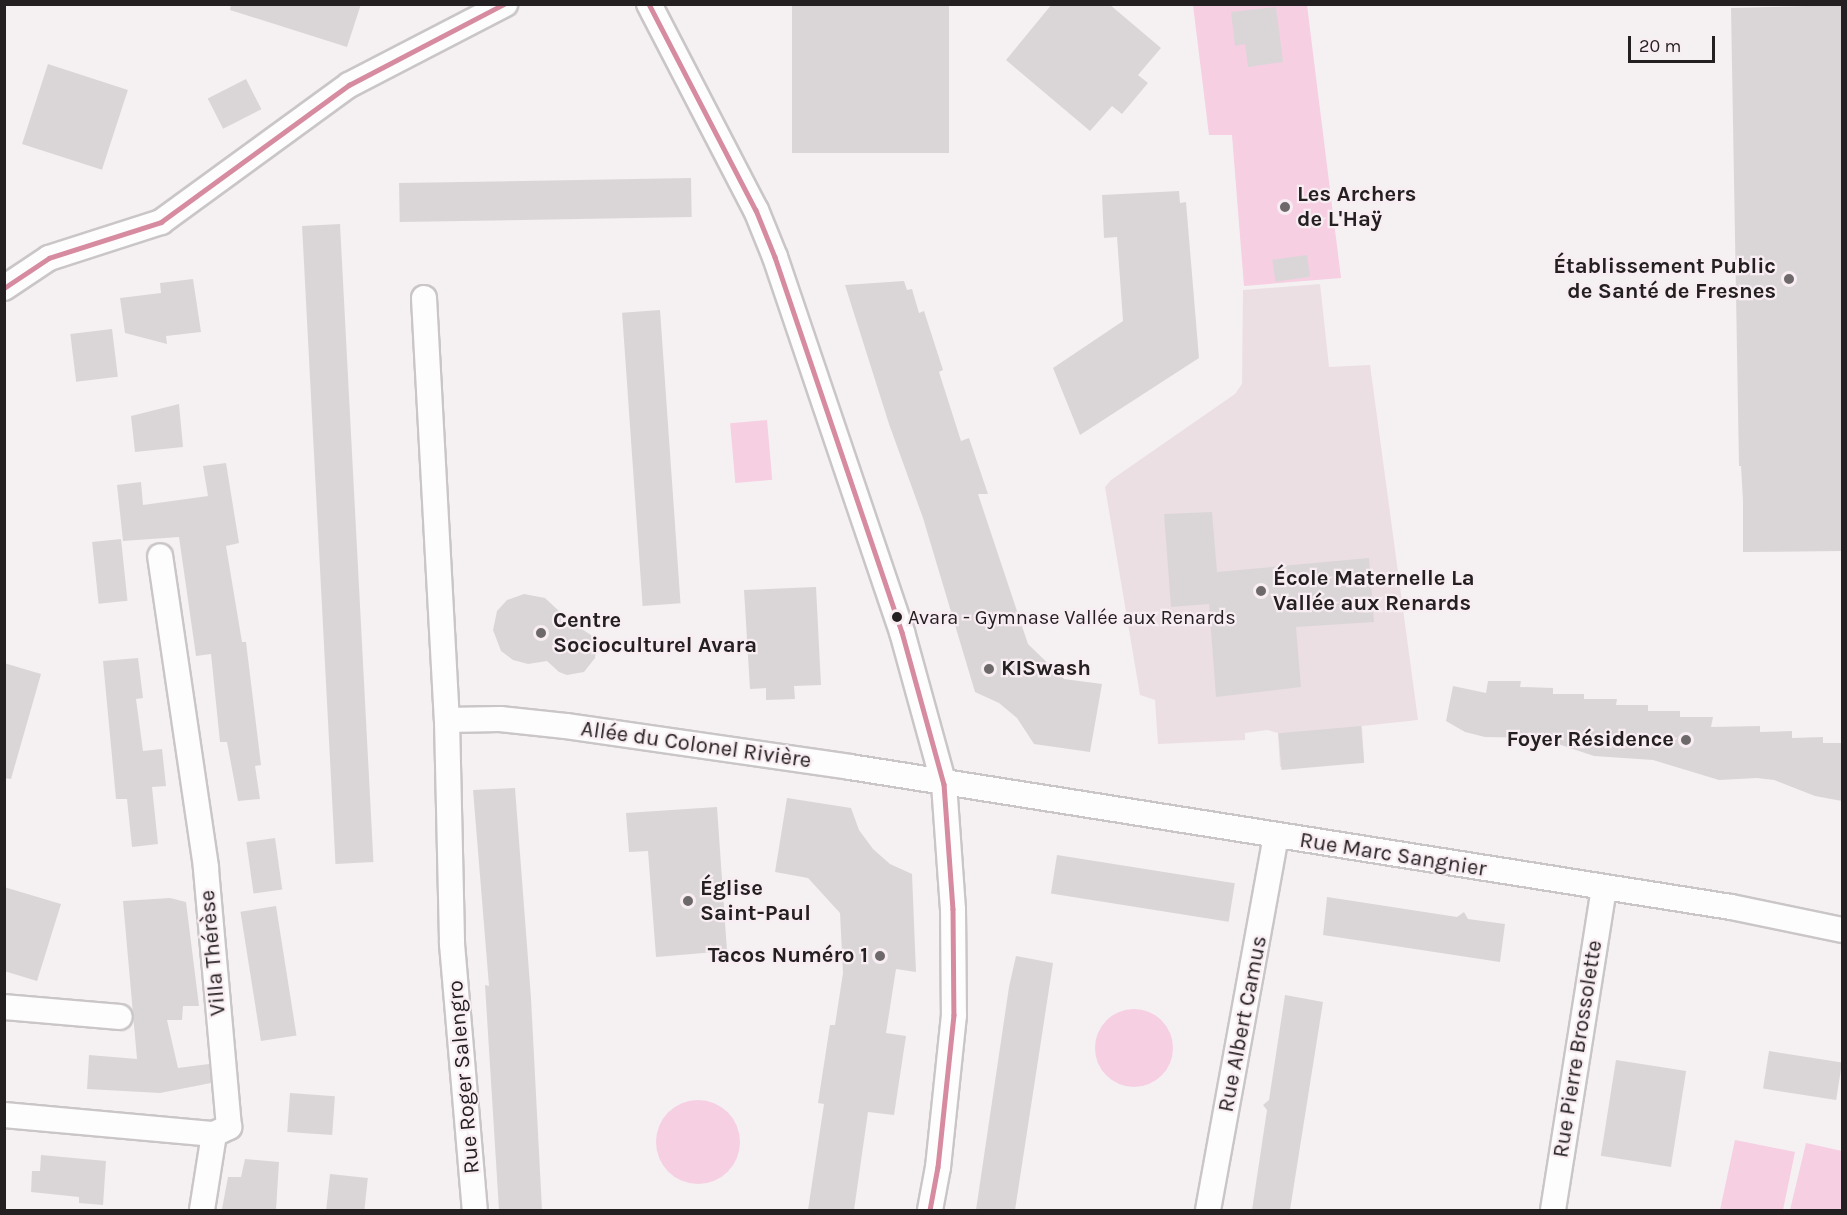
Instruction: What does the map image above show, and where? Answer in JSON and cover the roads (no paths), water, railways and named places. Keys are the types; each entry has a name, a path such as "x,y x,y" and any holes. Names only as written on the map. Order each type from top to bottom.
{"street":[{"path":"4,288 49,258 161,222 348,85 505,4"},
{"path":"649,4 756,210 775,256 902,632 944,784 953,909 954,1016 938,1167 930,1210"},
{"path":"424,298 447,720"},
{"name":"Villa Thérèse","path":"160,556 206,867 229,1126 214,1134"},
{"name":"Allée du Colonel Rivière","path":"447,720 500,719 566,726 850,767 944,784"},
{"name":"Rue Roger Salengro","path":"447,720 452,944 475,1210"},
{"name":"Rue Marc Sangnier","path":"944,784 1731,907 1842,930"},
{"name":"Rue Albert Camus","path":"1208,1210 1276,837"},
{"name":"Rue Pierre Brossolette","path":"1553,1210 1604,888"},
{"path":"4,1007 120,1017"},
{"path":"4,1115 214,1134 202,1210"}],"place":[{"name":"Les Archers de L'Haÿ","path":"1285,207"},
{"name":"Établissement Public de Santé de Fresnes","path":"1789,279"},
{"name":"École Maternelle La Vallée aux Renards","path":"1261,591"},
{"name":"Avara - Gymnase Vallée aux Renards","path":"897,617"},
{"name":"Centre Socioculturel Avara","path":"541,633"},
{"name":"KISwash","path":"989,669"},
{"name":"Foyer Résidence","path":"1686,740"},
{"name":"Église Saint-Paul","path":"688,901"},
{"name":"Tacos Numéro 1","path":"880,956"}]}
